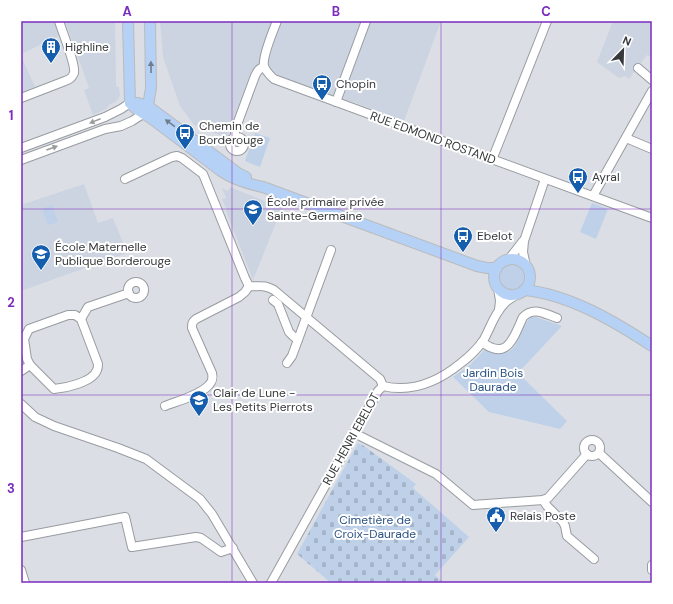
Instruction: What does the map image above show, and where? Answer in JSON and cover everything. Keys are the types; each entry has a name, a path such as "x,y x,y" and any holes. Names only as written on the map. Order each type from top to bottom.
{"main road":[{"path":"128,21 130,103 138,103 202,157 233,178 263,187 477,266 497,268"},
{"path":"146,110 151,88 150,21"},
{"path":"146,110 238,173 263,187"},
{"path":"496,284 494,275 501,263 509,260 518,260 526,266 529,272 530,280 529,284 520,292"},
{"path":"477,266 506,294 520,292 550,294 560,297 624,328 652,346"},
{"path":"530,280 550,294"}],"street":[{"path":"21,98 71,79 73,75 74,66 58,21"},
{"path":"235,138 235,130 255,76 260,68 264,67 264,58 277,21"},
{"path":"336,102 366,21"},
{"path":"492,160 547,21"},
{"name":"RUE EDMOND ROSTAND","path":"264,67 274,79 652,218"},
{"path":"638,68 652,80"},
{"path":"593,196 652,91"},
{"path":"21,148 106,117 130,103"},
{"path":"21,160 106,129 121,126 132,121 146,110"},
{"path":"626,138 652,150"},
{"path":"125,179 176,156 182,158 203,174 249,286"},
{"path":"194,167 202,157"},
{"path":"203,174 211,163"},
{"path":"526,266 523,252 524,241 545,179"},
{"path":"509,260 524,241"},
{"path":"287,363 292,356 331,250"},
{"path":"496,284 500,300 499,311"},
{"path":"249,286 264,285 274,290 380,379 383,386"},
{"path":"165,406 200,392 210,385 213,377 192,328 193,321 239,297 249,286"},
{"name":"RUE HENRI EBELOT","path":"271,583 375,395 383,386 393,388 411,387 432,382 454,369 482,342 504,303 520,292"},
{"path":"81,318 88,307 129,293"},
{"path":"273,300 278,304 289,332 298,339"},
{"path":"482,342 497,349 503,349 509,345 523,317 532,311 538,311 557,318"},
{"path":"21,372 26,362 24,339 28,329 68,314 81,318 98,364 97,371 90,379 66,388 54,389 26,362"},
{"path":"21,404 35,417 54,426 146,459 200,500 212,514 253,583"},
{"path":"354,433 436,474 472,505 543,500 548,498 587,454"},
{"path":"593,441 598,444 600,448 597,454 593,456 587,454 585,446 588,442 593,441"},
{"path":"598,453 652,502"},
{"path":"543,500 563,522 568,536 594,559"},
{"path":"21,537 125,518 132,547 196,537 201,538 221,552 233,548"},
{"path":"652,565 652,570"},
{"path":"21,570 25,583"}],"shaded area":[{"path":"21,21 54,21 59,36 21,54"},
{"path":"65,21 115,21 116,87 119,87 120,95 115,102 109,105 106,109 93,115 84,90 89,88"},
{"path":"160,21 441,21 404,121 255,68 227,138 194,125 180,106 163,57"},
{"path":"613,21 652,21 652,57 647,55 629,79 625,76 619,78 597,62"},
{"path":"21,56 35,87 21,92"},
{"path":"84,184 98,223 113,218 127,253 21,291 21,205"},
{"name":"École primaire privée Sainte-Germaine","path":"230,187 282,208 253,280 222,199 226,198 222,188 228,191"}],"green space":[{"path":"255,133 270,138 260,167 245,161"},
{"path":"592,203 608,209 596,239 580,232"},
{"path":"52,205 58,222 48,225 42,209"},
{"path":"512,262 522,267 527,277 522,287 512,292 502,287 497,277 502,267"},
{"name":"Jardin Bois Daurade","path":"530,317 536,317 562,326 518,373 567,421 560,429 489,412 453,377 470,365 485,349 501,354 510,351 515,346"},
{"name":"Cimetière de Croix-Daurade","path":"358,443 416,484 413,488 469,537 435,575 444,583 331,583 297,554"}],"place":[{"name":"Highline","path":"51,64"},
{"name":"Chopin","path":"322,101"},
{"name":"Chemin de Borderouge","path":"185,150"},
{"name":"Ayral","path":"578,194"},
{"name":"École primaire privée Sainte-Germaine","path":"253,226"},
{"name":"Ebelot","path":"463,253"},
{"name":"École Maternelle Publique Borderouge","path":"41,271"},
{"name":"Clair de Lune - Les Petits Pierrots","path":"199,417"},
{"name":"Relais Poste","path":"496,533"}]}
